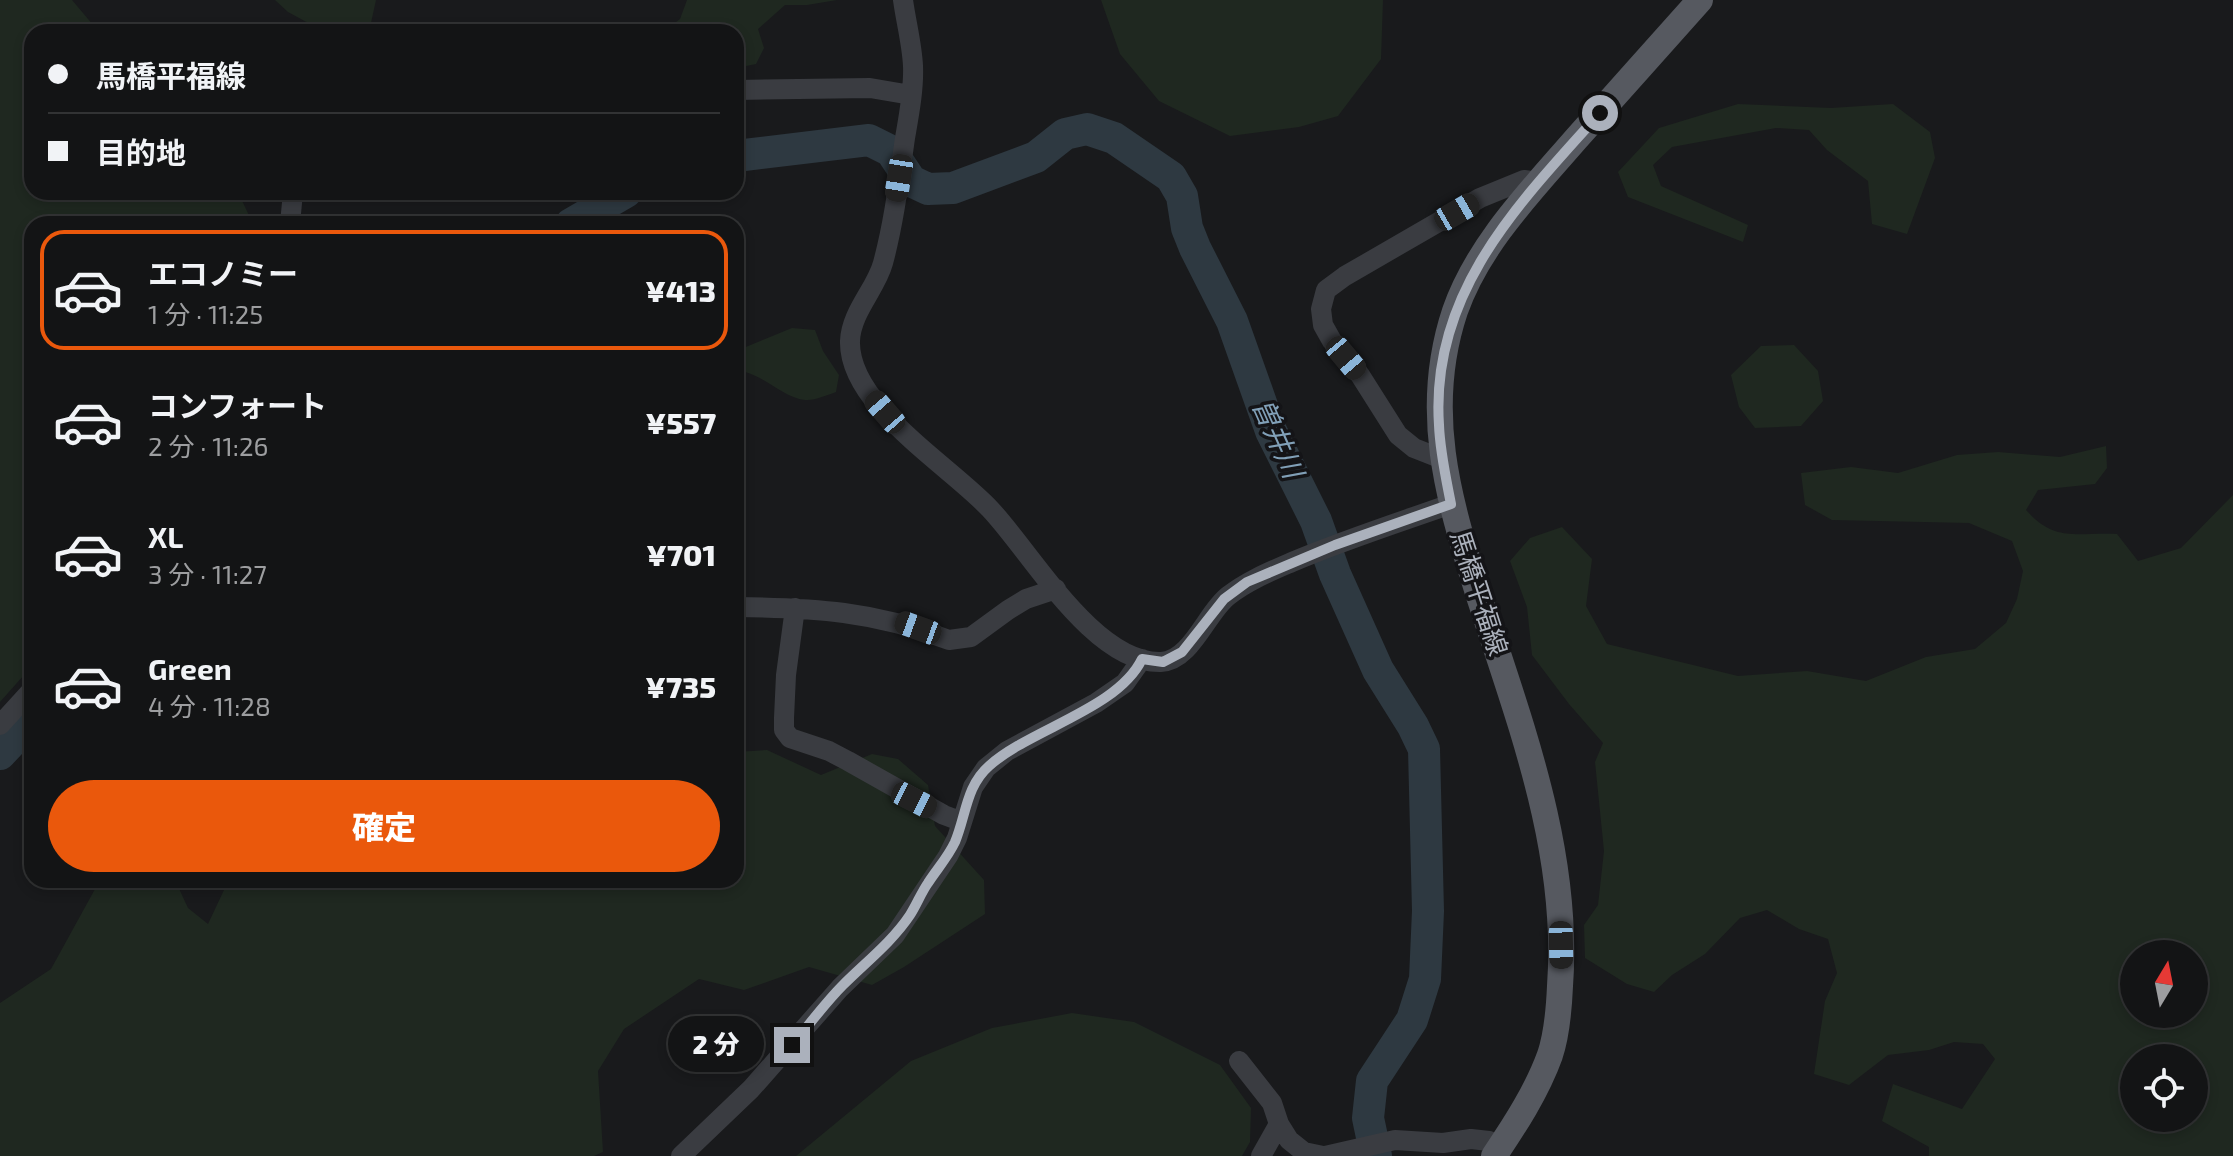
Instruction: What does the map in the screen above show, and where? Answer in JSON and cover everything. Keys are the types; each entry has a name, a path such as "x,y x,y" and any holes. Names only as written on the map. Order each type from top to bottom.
{"main road":[{"name":"馬橋平福線","path":"1497,1151 1535,1090 1551,1053 1562,967 1561,924 1544,803 1451,504 1442,459 1438,423 1446,342 1455,311 1484,254 1521,202 1700,0"}],"street":[{"path":"903,0 913,66 911,95 888,243 881,269 854,321 850,341 854,365 872,396 898,427 989,508 1095,632 1113,647 1142,659 1163,662 1182,652 1224,599 1247,582 1325,548 1451,504"},
{"path":"744,90 870,88 911,95"},
{"path":"1442,459 1414,448 1398,435 1360,375 1332,341 1323,325 1321,309 1326,290 1480,198 1524,180 1538,182"},
{"path":"744,607 795,608 878,617 949,640 960,640 971,637 1026,599 1056,589"},
{"path":"795,608 784,718 784,730 790,738 829,751 934,810 960,821"},
{"path":"681,1156 751,1089 840,988 895,935 948,856 973,787 986,768 1007,751 1096,703 1125,683 1142,659"},
{"path":"0,725 24,699"},
{"path":"1239,1061 1272,1103 1279,1124 1289,1140 1304,1152 1324,1156 1374,1144 1443,1143 1471,1139 1489,1141 1497,1151"},
{"path":"1261,1156 1279,1124"}],"shaded area":[{"path":"0,0 72,0 92,24 24,24 24,200 242,200 249,216 24,216 24,675 0,702"},
{"path":"275,0 376,0 371,24 310,24 288,12"},
{"path":"687,0 837,0 785,5 758,29 764,48 756,64 744,66 744,24 673,24 680,19"},
{"path":"1101,0 1383,0 1381,59 1338,116 1299,127 1230,136 1159,101 1120,54"},
{"path":"1738,104 1831,108 1893,104 1930,132 1935,158 1907,234 1872,224 1868,181 1827,150 1809,130 1776,128 1672,147 1653,165 1661,186 1748,225 1743,242 1628,197 1618,172 1659,128"},
{"path":"792,328 815,330 823,351 839,375 836,392 805,400 787,394 744,372 744,348"},
{"path":"1794,345 1818,371 1823,401 1801,426 1755,428 1739,407 1731,375 1761,346"},
{"path":"2106,446 2107,468 2095,484 2038,490 2026,510 2057,532 2117,534 2138,561 2181,548 2233,495 2233,1156 1929,1156 1929,1147 1882,1121 1893,1084 1962,1109 1995,1059 1983,1044 1954,1042 1929,1050 1888,1055 1849,1085 1814,1074 1825,1001 1837,973 1828,939 1799,929 1767,910 1740,918 1705,954 1672,975 1654,992 1627,984 1585,958 1584,925 1598,905 1604,851 1595,762 1603,743 1532,655 1527,607 1510,561 1530,538 1562,527 1592,559 1586,606 1607,644 1738,676 1807,671 1866,681 1926,657 1975,649 2006,623 2017,599 2023,571 2012,541 1969,523 1832,520 1805,505 1801,473 1851,467 1898,473 1957,455 1998,452 2060,457"},
{"path":"767,750 821,775 872,754 898,759 928,785 935,826 984,880 985,914 872,985 809,967 744,990 699,979 624,1029 598,1071 603,1152 594,1156 0,1156 0,1003 51,969 96,888 179,888 188,908 208,924 224,888 744,888 744,751"},
{"path":"1072,1013 1134,1022 1220,1065 1251,1108 1250,1142 1242,1156 796,1156 911,1061 992,1028"}],"waterway":[{"name":"曽井川","path":"744,155 869,140 891,151 911,181 928,189 953,188 1036,157 1065,134 1087,129 1114,138 1171,177 1182,196 1187,228 1195,248 1232,321 1271,431 1316,521 1335,574 1378,670 1424,749 1428,911 1425,979 1412,1020 1372,1081 1368,1118 1376,1156"},
{"name":"曽井川","path":"585,216 612,200"},
{"name":"曽井川","path":"0,754 24,728"}],"route":[{"path":"792,1045 840,988 895,935 912,913 926,885 948,856 973,787 986,768 1007,751 1096,703 1125,683 1142,659 1163,662 1182,652 1224,599 1247,582 1335,545 1451,504 1438,423 1446,342 1455,311 1484,254 1521,202 1600,113"}]}
